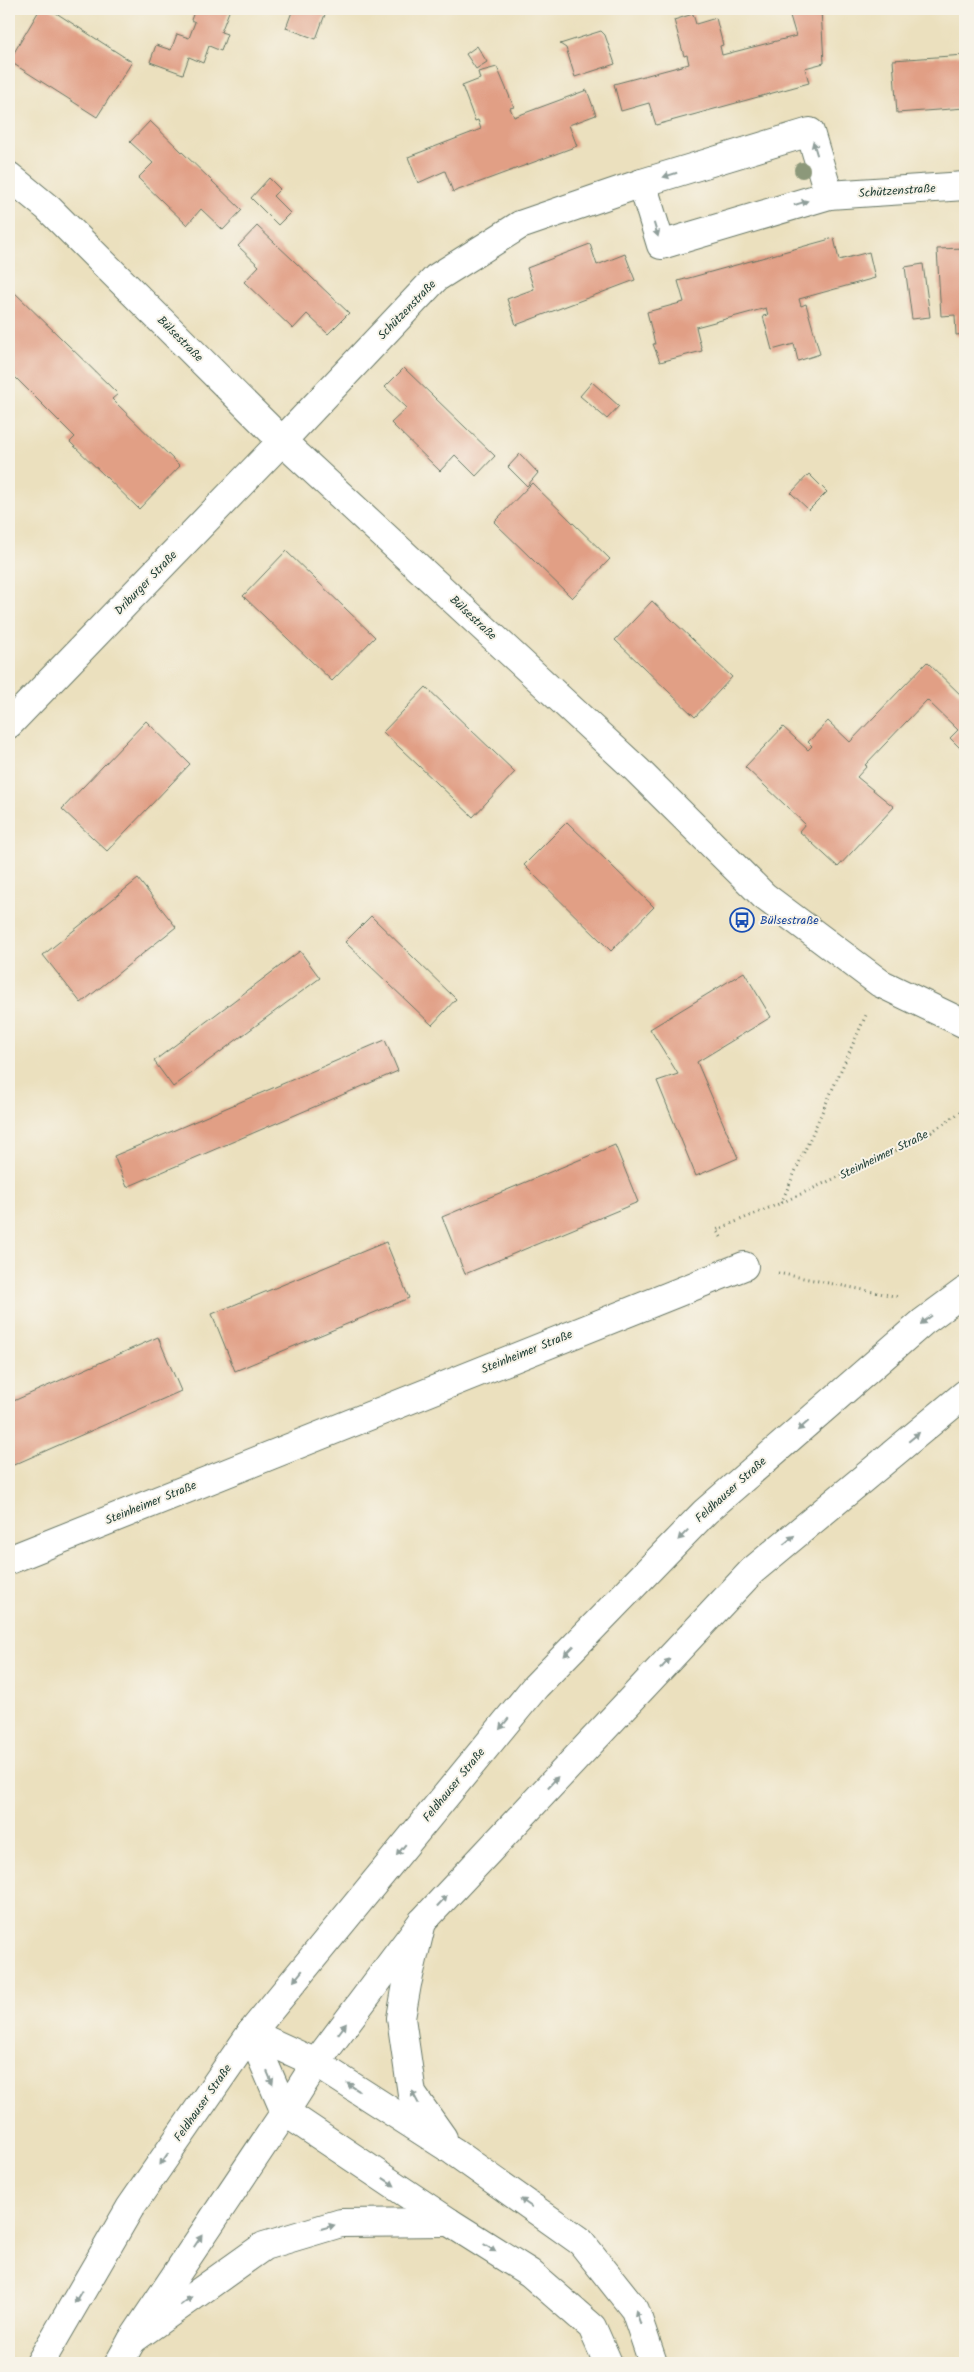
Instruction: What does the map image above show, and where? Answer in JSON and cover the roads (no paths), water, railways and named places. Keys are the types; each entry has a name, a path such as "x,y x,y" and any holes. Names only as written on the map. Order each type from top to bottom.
{"main road":[{"name":"Schützenstraße","path":"282,441 436,278 520,225 642,183 810,132 829,195"},
{"name":"Bülsestraße","path":"9,176 48,208 282,441 637,770 764,896 880,983 965,1024"},
{"name":"Schützenstraße","path":"642,183 661,245 829,195 965,186"},
{"name":"Driburger Straße","path":"9,724 282,441"},
{"name":"Steinheimer Straße","path":"9,1560 744,1266"},
{"name":"Feldhauser Straße","path":"40,2363 130,2208 251,2033 534,1687 706,1512 923,1322 955,1299"},
{"path":"119,2363 132,2340 316,2063 422,1922 752,1571 965,1394"},
{"path":"422,1922 401,2018 412,2094 453,2151"},
{"path":"251,2033 316,2063 453,2151 581,2242 635,2310 653,2363"},
{"path":"251,2033 285,2112 449,2222 530,2273 592,2327 608,2363"},
{"path":"132,2340 264,2246 341,2223 449,2222"}],"place":[{"name":"Bülsestraße","path":"742,920"}]}
